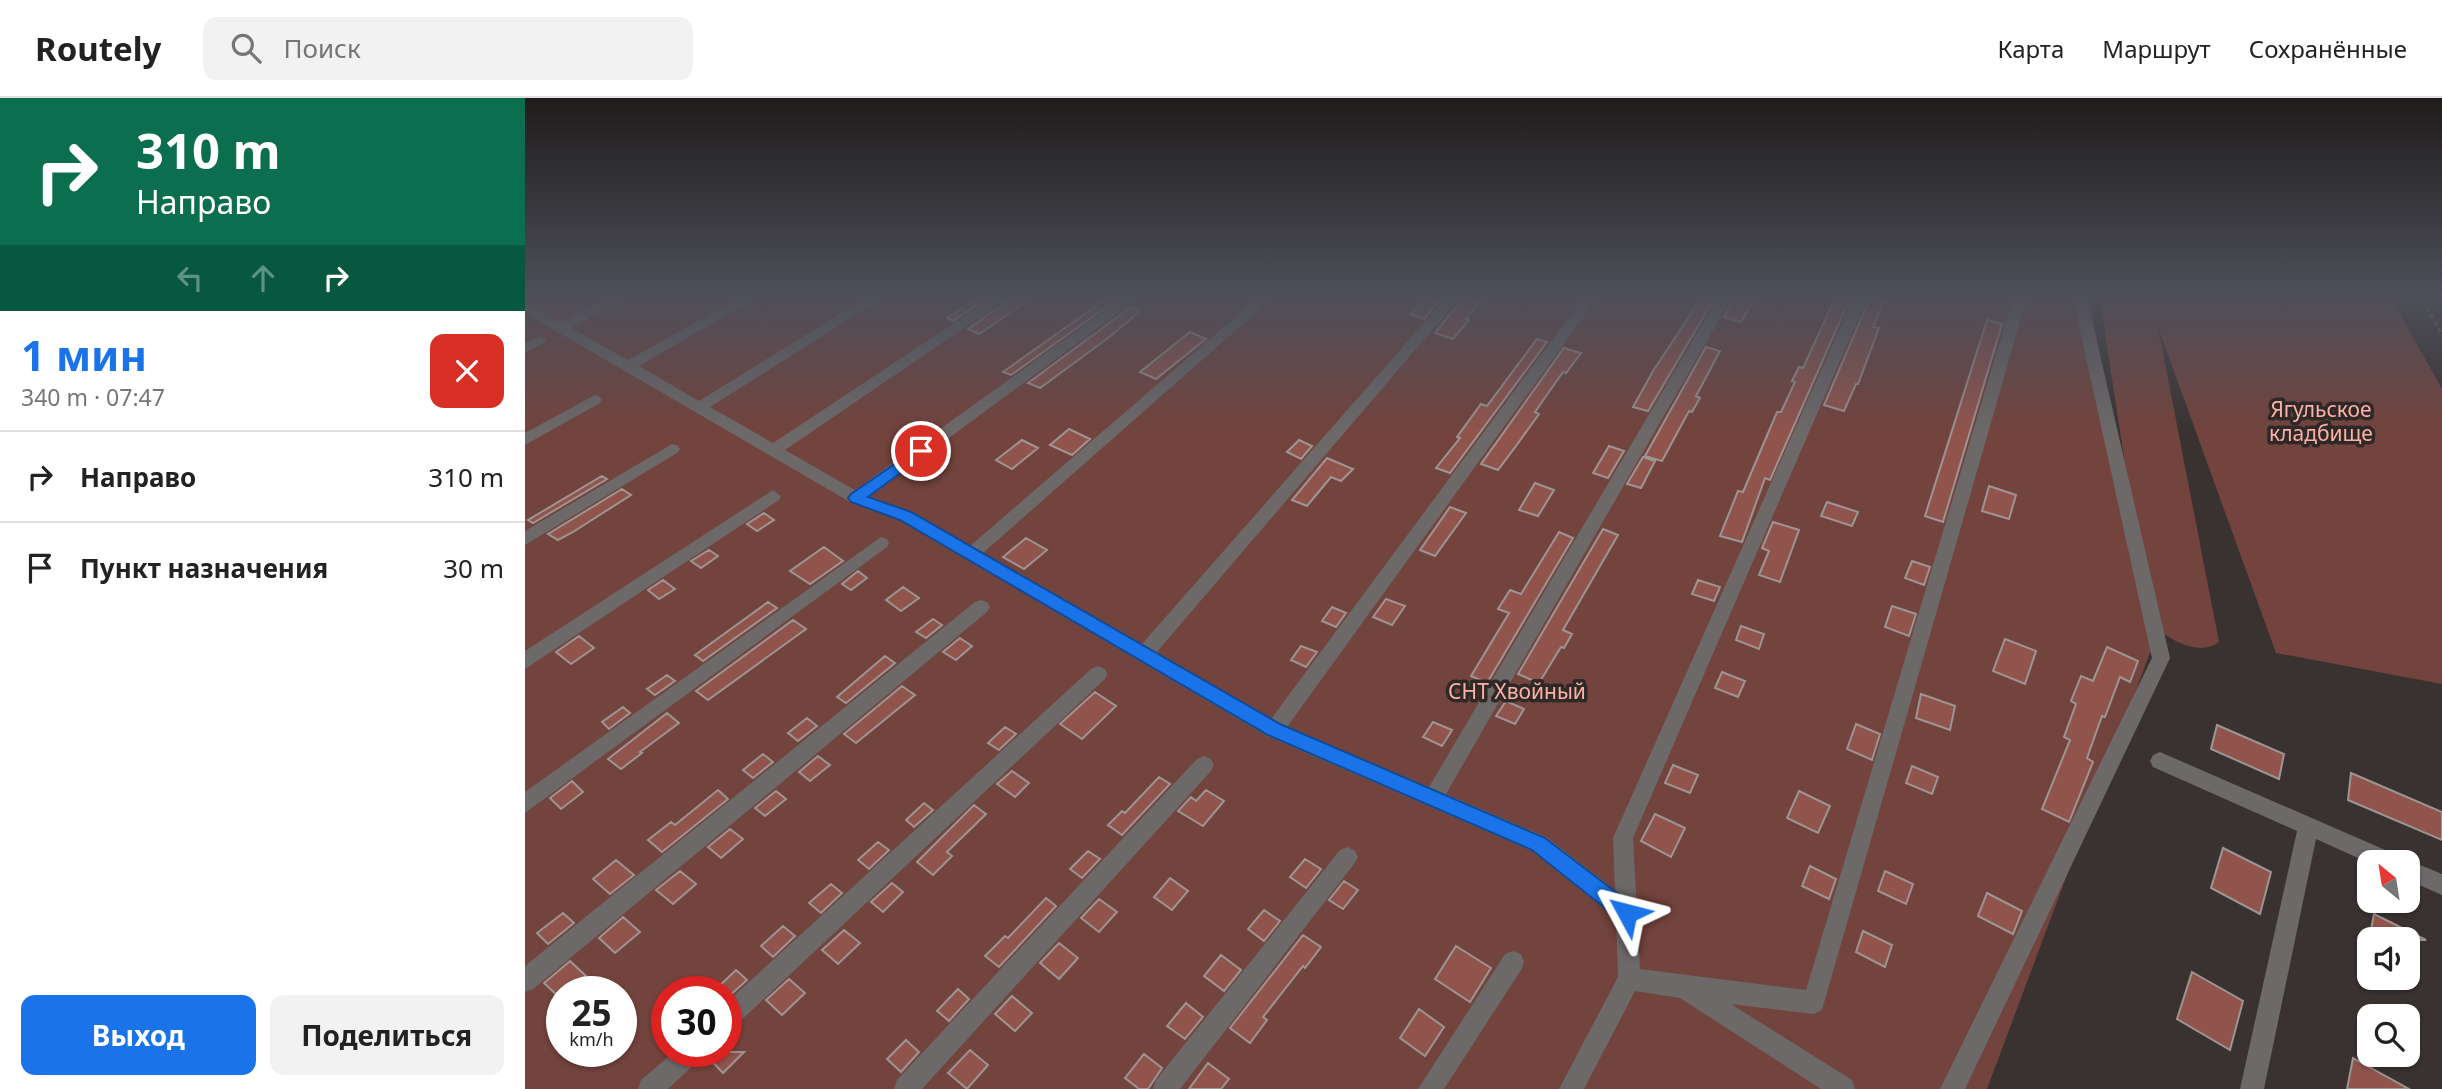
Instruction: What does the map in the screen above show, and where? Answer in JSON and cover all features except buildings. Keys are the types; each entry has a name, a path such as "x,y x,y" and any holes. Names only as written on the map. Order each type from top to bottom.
{"street":[{"path":"584,340 856,498 905,516 1274,730 1539,844 1627,913"},
{"path":"627,367 674,340"},
{"path":"701,406 807,340"},
{"path":"773,450 938,340"},
{"path":"856,498 1073,340"},
{"path":"971,554 1217,340"},
{"path":"1145,653 1416,340"},
{"path":"1274,730 1559,340"},
{"path":"1432,800 1700,340"},
{"path":"1571,1089 1629,979 1623,838 1842,340"},
{"path":"1629,979 1814,1002 2007,340"},
{"path":"1952,1089 2161,657 2089,340"},
{"path":"525,349 540,341"},
{"path":"525,440 595,400"},
{"path":"525,539 672,449"},
{"path":"525,661 773,496"},
{"path":"525,804 881,543"},
{"path":"525,981 981,607"},
{"path":"742,1004 1098,674"},
{"path":"2160,761 2362,850"},
{"path":"906,1089 1204,765"},
{"path":"2252,1089 2308,826"},
{"path":"1165,1089 1347,857"},
{"path":"2420,875 2442,885"},
{"path":"1430,1089 1513,962"},
{"path":"1684,987 1843,1089"},
{"path":"650,1089 674,1067"}],"green space":[{"name":"СНТ Хвойный","path":"525,340 2097,340 2143,582 2106,340 2161,340 2219,642 2198,648 2176,641 2163,633 2154,642 1987,1089 525,1089"},
{"name":"СНТ Хвойный","path":"2163,340 2415,340 2442,389 2442,684 2276,653"}],"route":[{"path":"921,451 856,498 905,516 1274,730 1539,844 1627,913"}],"park label":[{"name":"Ягульское кладбище","path":"2321,421"}]}
